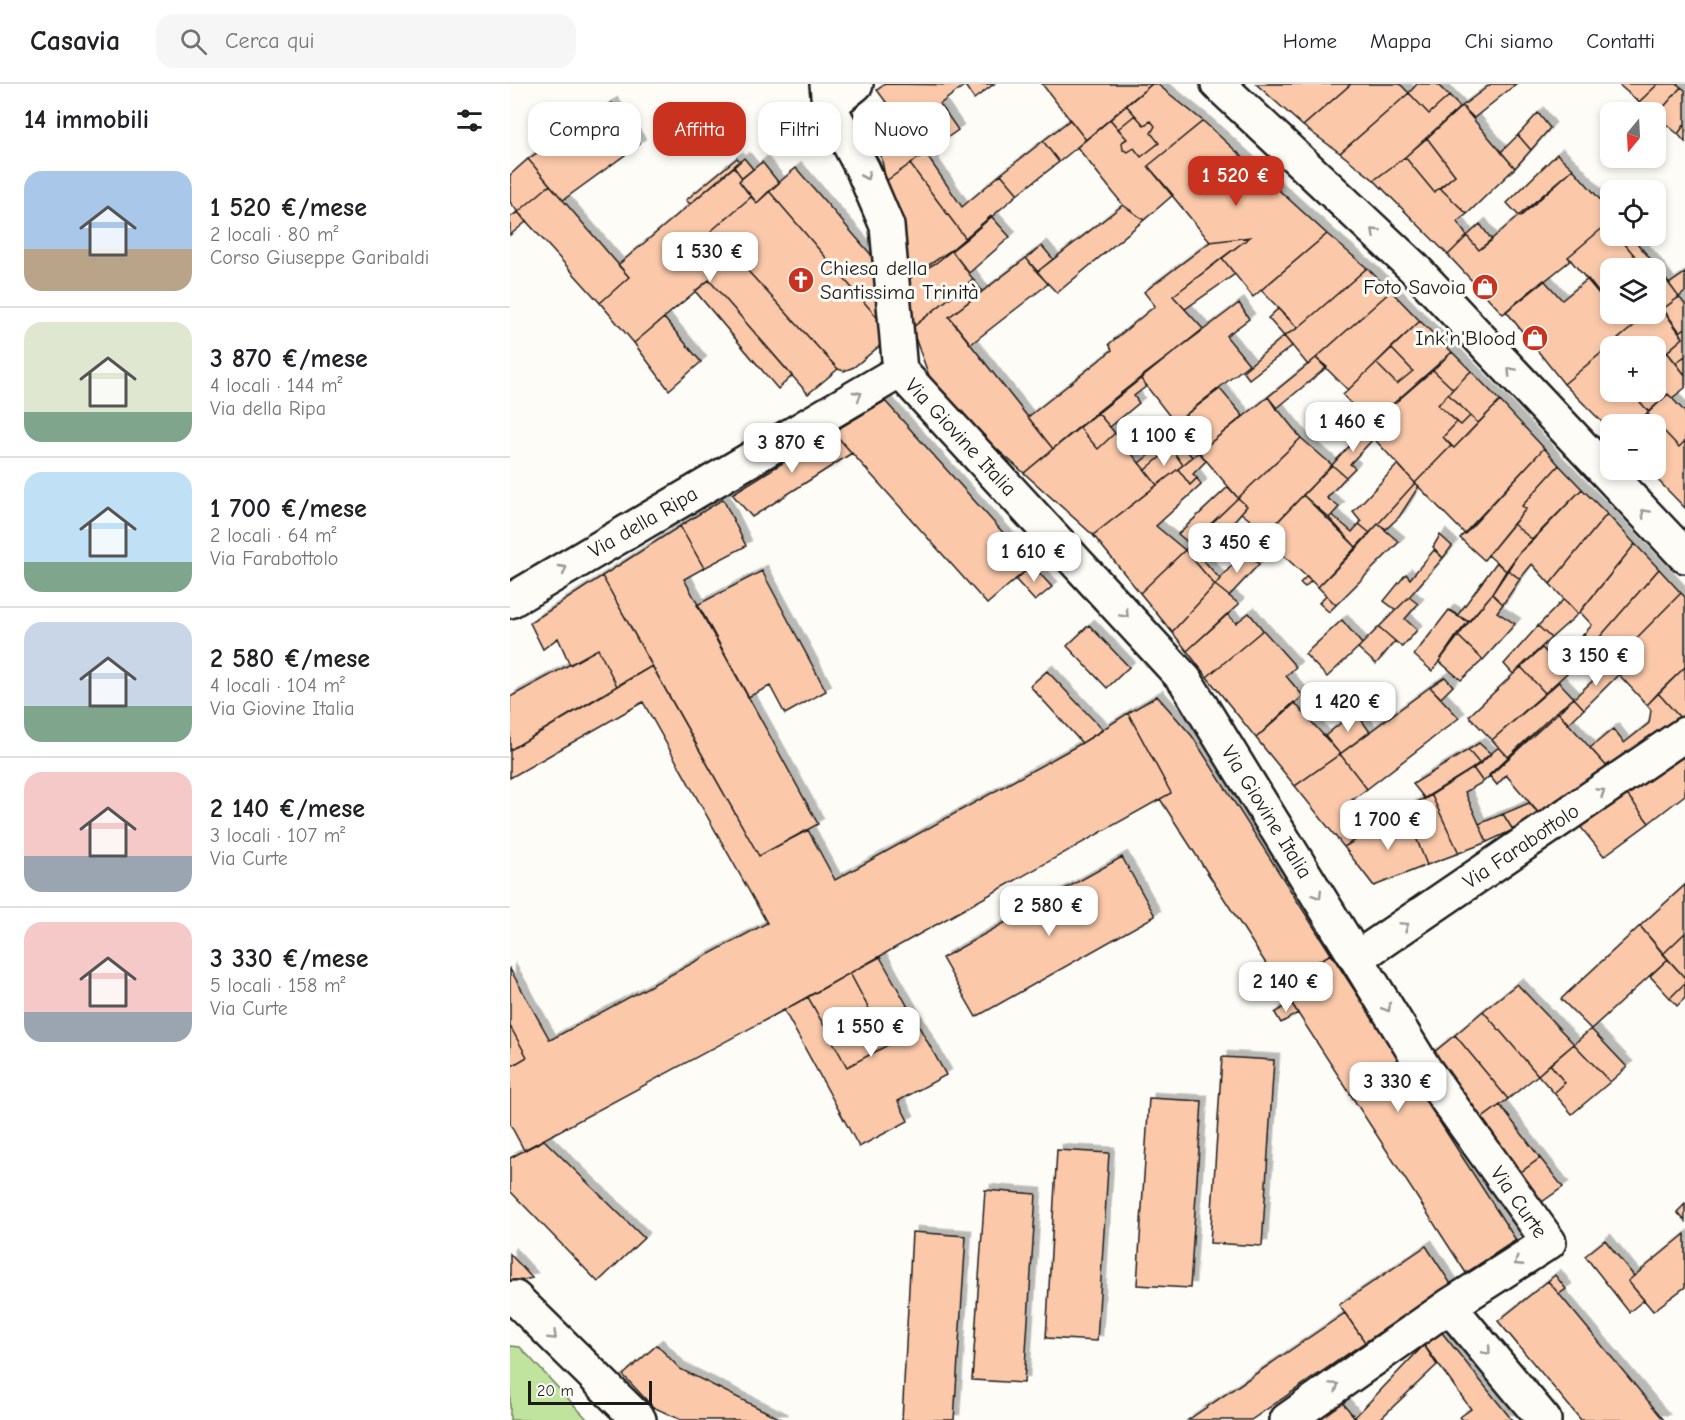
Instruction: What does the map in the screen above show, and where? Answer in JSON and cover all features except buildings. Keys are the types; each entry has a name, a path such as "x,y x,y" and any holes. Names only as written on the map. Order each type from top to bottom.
{"street":[{"path":"828,95 856,84"},
{"path":"1218,84 1413,267 1685,556"},
{"name":"Via Giovine Italia","path":"828,95 887,226 900,371 1185,680 1357,958"},
{"name":"Via della Ripa","path":"511,598 900,371"},
{"name":"Via Farabottolo","path":"1357,958 1685,734"},
{"name":"Via Curte","path":"1287,1420 1449,1306 1549,1242 1424,1068 1357,958"},
{"path":"510,1299 515,1298 639,1420"},
{"path":"1449,1306 1544,1420"}],"green space":[{"path":"510,1346 520,1347 588,1420 510,1420"}],"place":[{"name":"Chiesa della Santissima Trinità","path":"801,280"},
{"name":"Foto Savoia","path":"1485,287"},
{"name":"Ink'n'Blood","path":"1535,338"}]}
